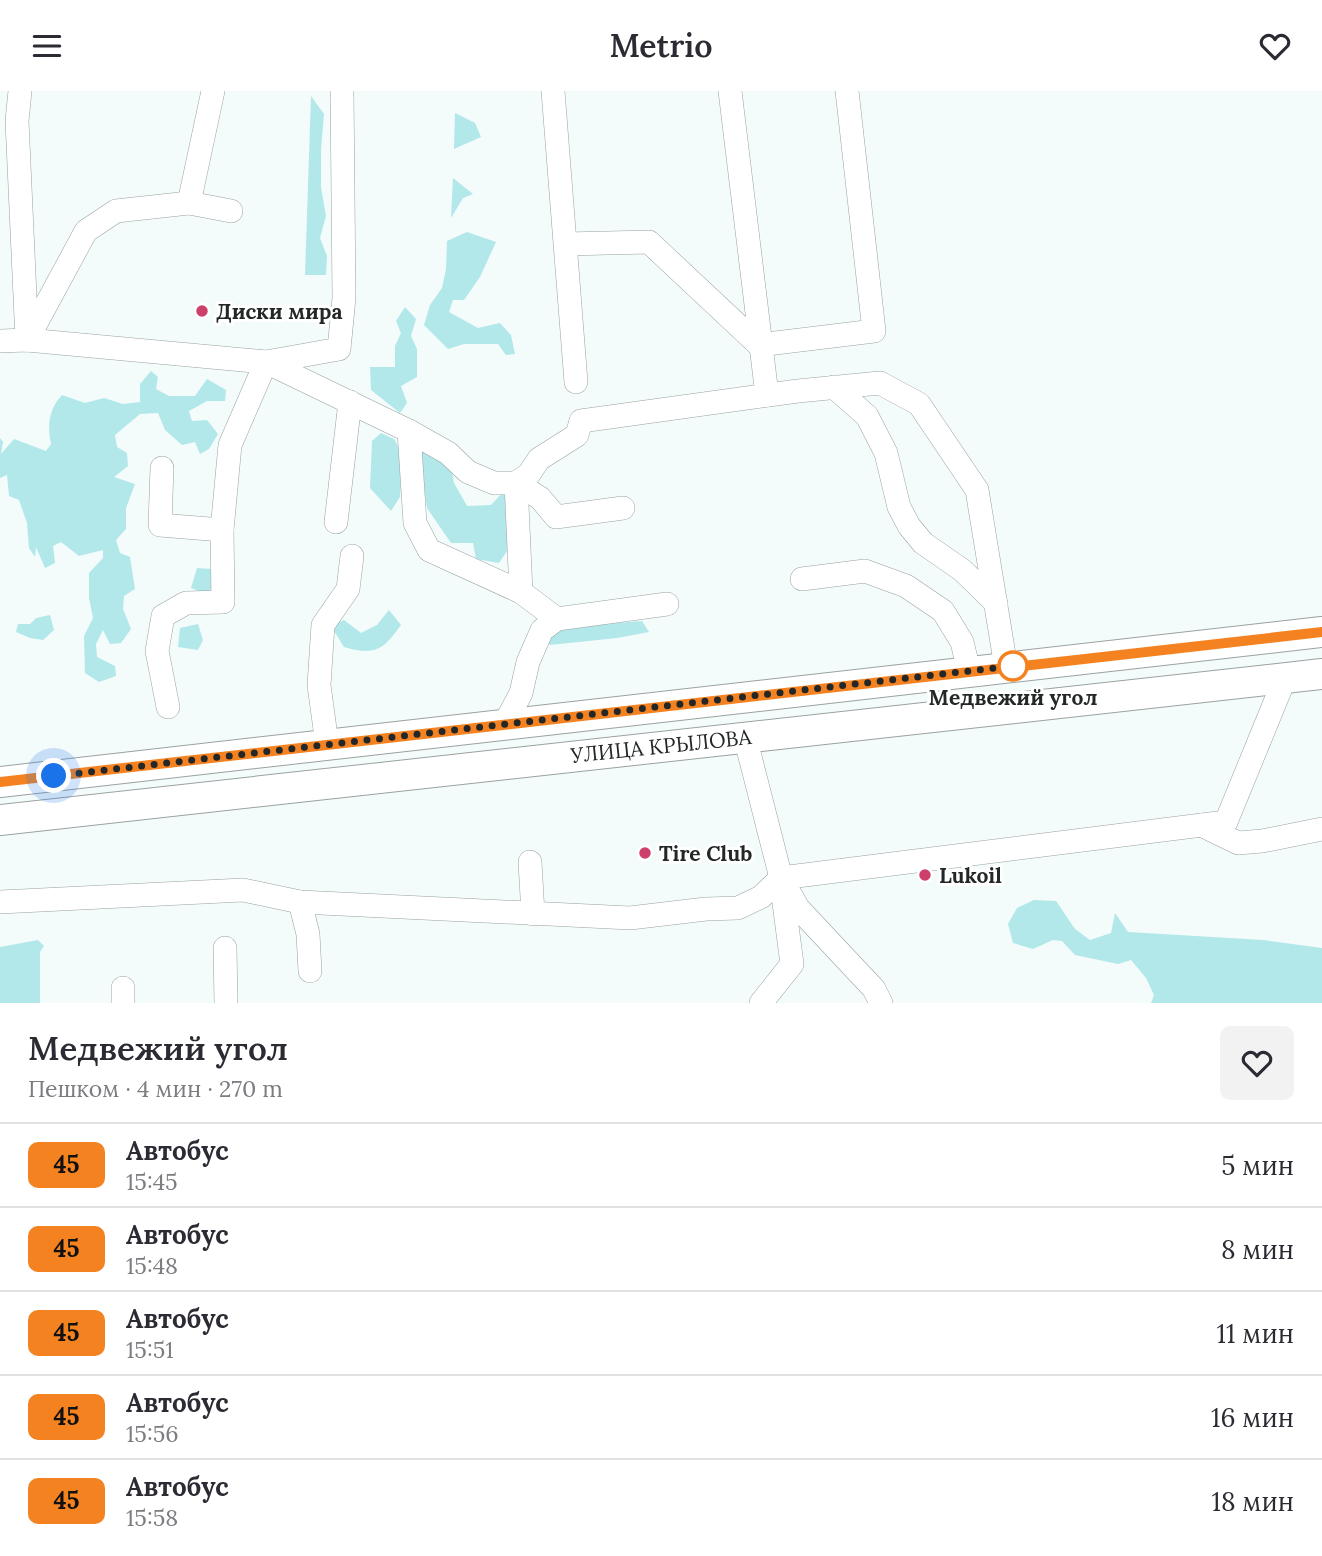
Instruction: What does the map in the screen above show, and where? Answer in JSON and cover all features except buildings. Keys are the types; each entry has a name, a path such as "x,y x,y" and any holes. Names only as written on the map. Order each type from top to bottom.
{"main road":[{"name":"УЛИЦА КРЫЛОВА","path":"0,782 1322,632"},
{"name":"УЛИЦА КРЫЛОВА","path":"0,820 1322,674"}],"street":[{"path":"20,91 17,121 27,340"},
{"path":"189,203 213,91"},
{"path":"0,341 27,340 265,362 339,349 344,297 342,91"},
{"path":"553,91 576,382"},
{"path":"730,91 767,395"},
{"path":"759,345 874,331 847,91"},
{"path":"27,340 86,232 116,211 189,203 231,211"},
{"path":"566,244 649,242 759,345"},
{"path":"265,362 409,431 448,453 468,472 494,483 516,484 540,498 556,517 623,508"},
{"path":"168,707 157,651 163,616 186,603 223,602 222,530 230,446 265,362"},
{"path":"516,484 529,474 539,459 577,435 581,421 767,395 880,383 919,404 977,491 1006,667"},
{"path":"834,387 867,416 886,453 899,507 909,526 923,543 962,571 996,603"},
{"path":"336,522 349,403"},
{"path":"409,431 415,523 429,550 521,591 557,619"},
{"path":"162,468 160,526 222,530"},
{"path":"516,484 521,591"},
{"path":"327,744 320,685 323,625 348,589 352,556"},
{"path":"802,579 865,571 906,586 943,611 962,642 969,671"},
{"path":"504,725 521,693 528,662 542,630 557,619 667,604"},
{"path":"0,902 243,890 300,902 630,918 738,908 761,897 781,878 1226,822 1285,678"},
{"path":"745,737 781,878 792,964 761,1003"},
{"path":"1201,825 1238,843 1322,829"},
{"path":"530,862 533,914"},
{"path":"781,878 798,908 874,989 881,1003"},
{"path":"300,902 308,934 310,971"},
{"path":"225,948 226,1003"}],"shaded area":[{"path":"311,96 324,114 321,187 326,216 320,238 327,256 326,275 305,275"},
{"path":"455,113 475,123 481,137 454,149"},
{"path":"453,178 473,194 463,198 451,218"},
{"path":"467,232 496,242 480,277 464,300 453,300 449,312 478,328 500,323 511,335 515,354 506,355 498,344 464,344 448,349 424,325 430,305 442,288 447,241"},
{"path":"405,307 416,319 411,336 417,349 417,377 401,386 407,403 400,413 371,390 370,367 395,367 395,346 401,333 396,321"},
{"path":"151,371 158,377 156,389 169,396 195,396 207,379 226,390 225,401 207,401 189,411 192,421 207,420 218,434 209,449 200,454 195,442 182,445 165,430 158,413 140,414 115,435 117,447 127,453 128,466 114,477 135,484 126,508 126,529 116,540 120,553 130,557 135,589 124,596 123,609 131,629 121,643 110,644 103,630 96,644 97,657 115,666 116,676 99,682 85,673 84,636 93,618 89,598 89,573 103,558 103,550 79,556 61,542 53,546 55,563 45,568 36,547 35,557 29,548 27,523 19,500 9,496 7,475 0,478 0,438 3,442 1,454 14,439 46,451 51,444 49,424 52,412 62,395 85,403 104,398 123,404 140,402 140,384"},
{"path":"381,433 394,439 403,455 400,497 391,511 370,488 372,441"},
{"path":"433,446 450,461 454,483 467,506 491,505 506,489 509,548 499,563 476,559 473,543 451,543 427,508 419,451"},
{"path":"197,568 212,569 216,582 207,594 191,588"},
{"path":"389,610 401,625 389,640 371,651 344,647 331,626 344,620 361,633 377,625"},
{"path":"50,615 54,630 43,640 16,632 18,624 30,624 36,618"},
{"path":"642,621 649,632 550,645 546,638 562,627"},
{"path":"198,624 203,640 198,650 178,647 180,628"},
{"path":"1034,900 1056,901 1075,929 1090,940 1111,933 1115,913 1128,932 1263,940 1322,948 1322,1003 1151,1003 1154,995 1146,978 1131,960 1118,964 1075,955 1062,941 1053,940 1033,949 1013,943 1008,924 1017,908"},
{"path":"38,940 44,946 40,952 40,1003 0,1003 0,947"}],"bus line":[{"name":"45","path":"0,782 1322,632"}],"place":[{"name":"Диски мира","path":"202,311"},
{"name":"Медвежий угол","path":"1013,666"},
{"name":"Tire Club","path":"645,853"},
{"name":"Lukoil","path":"925,875"}],"route":[{"path":"54,776 1013,666"}]}
